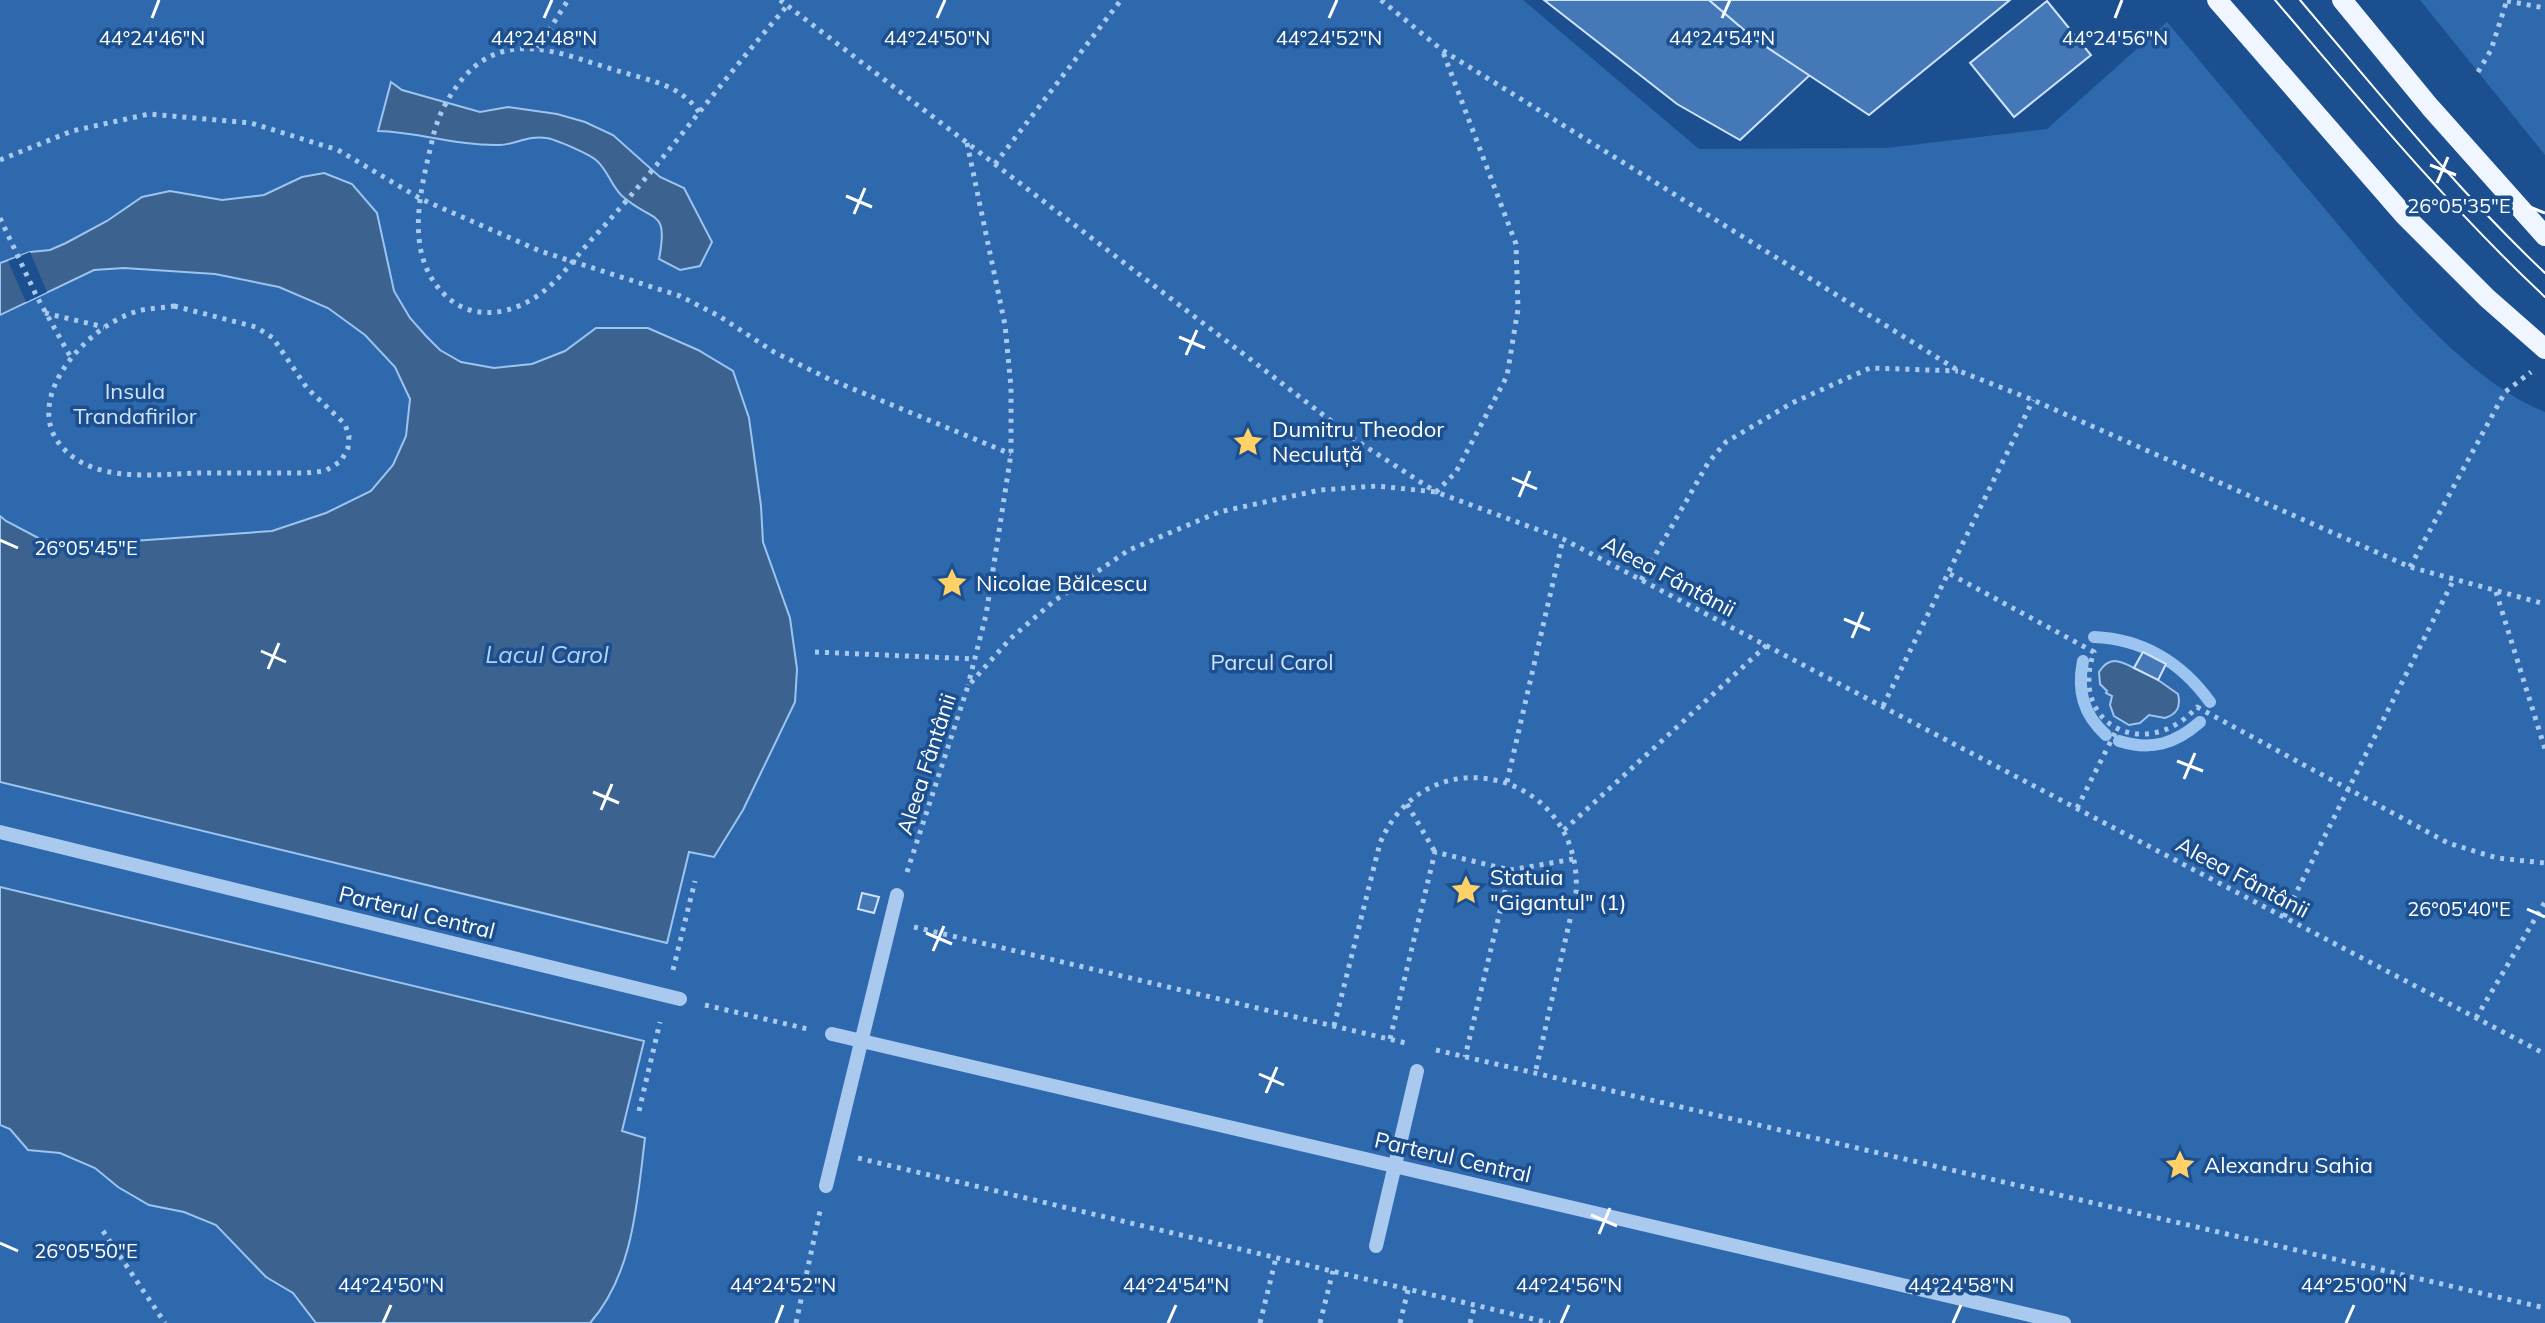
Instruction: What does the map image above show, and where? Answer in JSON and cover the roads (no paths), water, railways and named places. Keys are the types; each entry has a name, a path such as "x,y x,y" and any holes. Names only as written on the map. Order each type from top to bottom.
{"main road":[{"path":"2217,0 2404,215 2487,298 2542,344"},
{"path":"2342,0 2430,107 2545,236"}],"street":[{"name":"Parterul Central","path":"0,832 680,999"},
{"path":"826,1186 897,895"},
{"name":"Parterul Central","path":"832,1034 2064,1323"},
{"path":"1376,1246 1417,1071"}],"water":[{"path":"391,82 402,90 480,112 508,107 557,114 613,135 660,177 684,188 712,242 700,266 680,270 659,259 662,231 656,218 621,195 596,160 564,144 539,137 505,145 483,145 378,131"},
{"name":"Lacul Carol","path":"324,173 352,184 377,213 394,291 410,318 426,336 440,350 461,362 494,368 532,364 565,351 596,328 648,328 698,350 733,371 749,418 763,542 790,618 797,669 795,702 743,810 714,857 689,852 667,943 0,782 0,516 42,540 91,544 272,531 326,513 371,491 393,465 406,436 410,399 395,367 365,335 328,308 279,287 215,274 124,268 94,270 0,315 0,263 66,243 107,221 142,197 170,191 222,200 264,195 302,177"},
{"path":"2143,652 2166,664 2158,680 2178,694 2179,703 2175,712 2165,718 2149,715 2140,723 2129,725 2114,716 2110,705 2112,696 2100,684 2099,672 2115,661 2134,668"},
{"path":"0,887 644,1041 622,1131 645,1138 636,1211 625,1259 605,1303 590,1323 316,1323 293,1293 266,1277 216,1225 184,1212 149,1205 118,1187 95,1168 60,1153 28,1150 10,1129 0,1125"}],"waterway":[{"path":"2094,637 2129,643 2160,656 2187,676 2210,702"},
{"path":"2083,661 2081,682 2084,701 2092,719 2106,735"},
{"path":"2119,741 2162,744 2181,736 2200,722"}],"tram line":[{"path":"2275,0 2439,189 2545,297"},
{"path":"2300,0 2449,174 2545,273"}],"place":[{"name":"Dumitru Theodor Neculuță","path":"1248,442"},
{"name":"Nicolae Bălcescu","path":"952,583"},
{"name":"Statuia \"Gigantul\" (1)","path":"1466,890"},
{"name":"Alexandru Sahia","path":"2180,1165"}],"park label":[{"name":"Insula Trandafirilor","path":"135,404"},
{"name":"Parcul Carol","path":"1272,662"}]}
